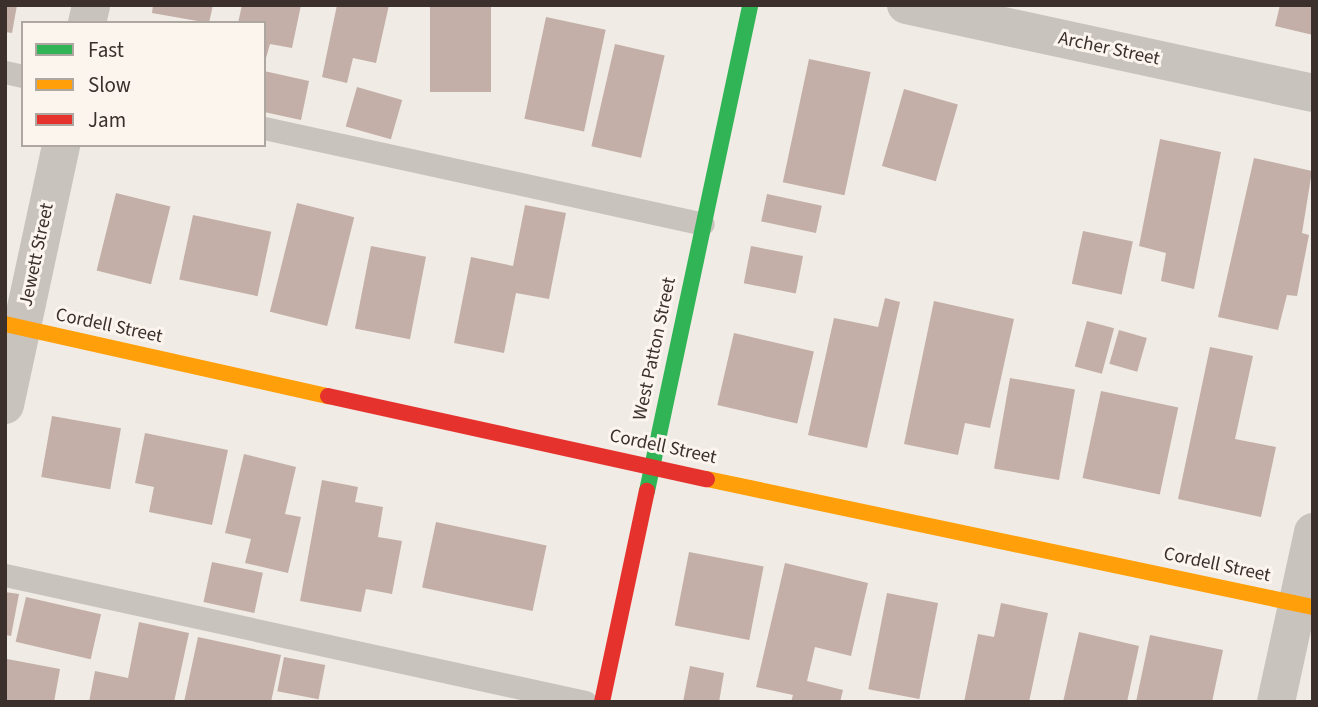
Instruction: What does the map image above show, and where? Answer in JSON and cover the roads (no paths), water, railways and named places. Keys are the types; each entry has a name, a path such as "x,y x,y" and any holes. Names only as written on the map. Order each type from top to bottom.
{"street":[{"name":"West Patton Street","path":"602,702 750,5"},
{"name":"Archer Street","path":"906,5 1313,93"},
{"name":"Jewett Street","path":"5,405 14,326 60,147"},
{"name":"Cordell Street","path":"14,326 1305,605"},
{"path":"1276,702 1305,605 1313,532"}],"lane":[{"path":"266,128 704,224"},
{"path":"5,575 585,702"}]}
